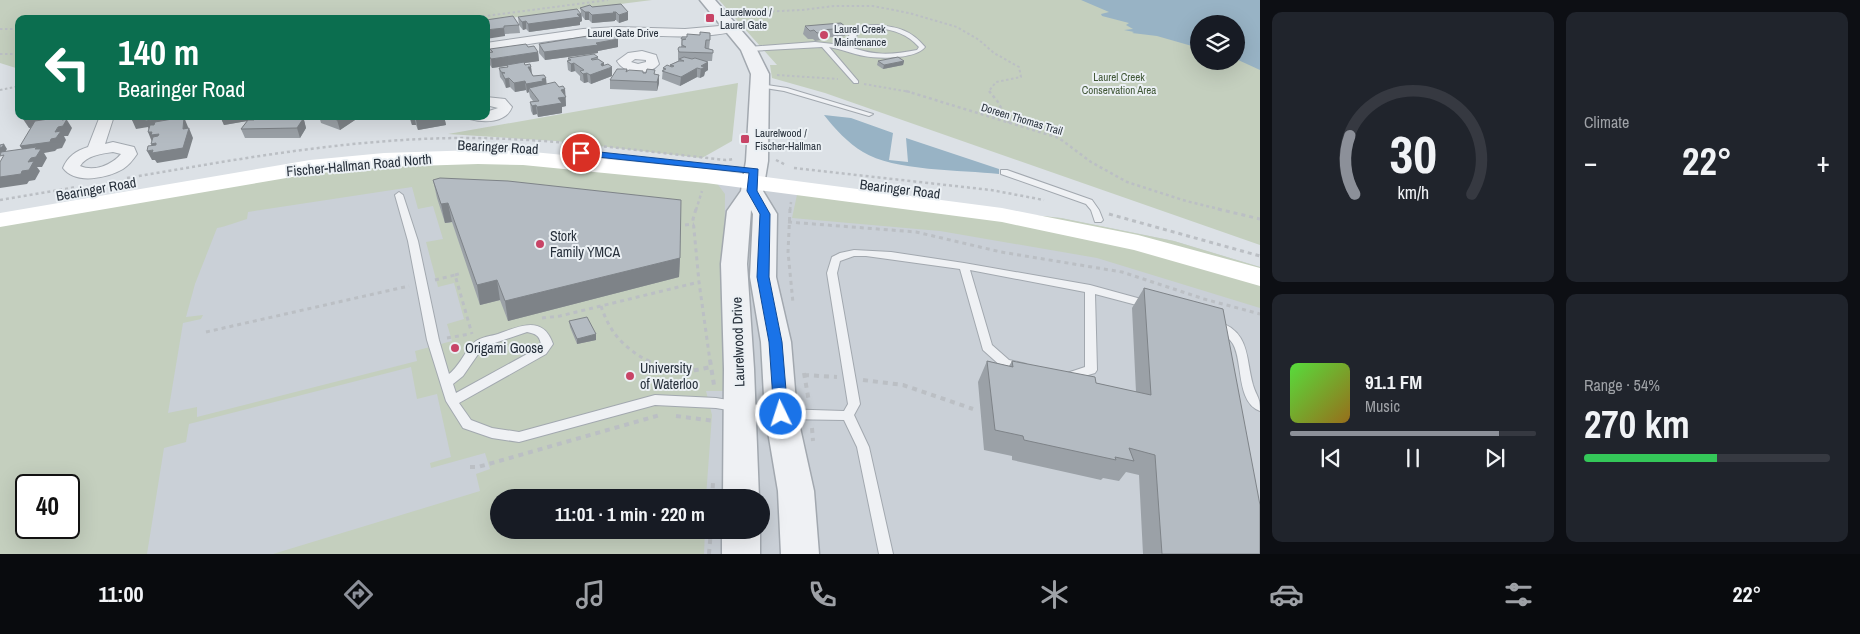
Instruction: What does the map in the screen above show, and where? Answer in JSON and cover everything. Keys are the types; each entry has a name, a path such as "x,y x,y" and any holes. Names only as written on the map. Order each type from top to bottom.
{"main road":[{"name":"Bearinger Road","path":"0,205 312,154 396,146 458,144 522,147 753,182 1002,215 1138,243 1260,277"},
{"name":"Fischer-Hallman Road North","path":"0,220 310,167 384,160 478,157 523,158 753,182"},
{"name":"Bearinger Road","path":"753,182 1038,207 1097,215 1260,262"}],"street":[{"name":"Laurelwood Drive","path":"707,0 749,49 760,74 767,80 753,182 739,211 724,410 739,489"},
{"name":"Laurel Gate Drive","path":"490,46 584,33 685,33 731,29"},
{"path":"642,55 652,33"},
{"path":"490,101 500,102 504,110 490,117"},
{"path":"94,150 105,120"},
{"path":"753,182 765,214 763,277 776,342 781,414 796,491 800,554"},
{"path":"741,539 741,554"}],"lane":[{"path":"749,49 786,45 824,45 844,47 862,54 874,56 899,56 919,51 922,46 910,35 895,30 861,27 853,33 844,47"},
{"path":"824,45 856,82"},
{"path":"767,80 776,87 869,114"},
{"path":"1004,172 1089,202 1097,215"},
{"path":"399,195 413,240 433,340 452,401 467,424 492,433 519,437 655,400 724,410 842,416 848,414 854,404 832,273 836,259 844,254 860,253 1017,274 1090,288 1163,308"},
{"path":"964,266 987,347 1006,364 1025,368"},
{"path":"1061,375 1071,377 1091,370 1090,288"},
{"path":"1208,322 1225,328 1238,338 1243,347 1251,394 1260,406"},
{"path":"446,383 459,373 479,344 527,328 539,331 544,335 547,344 542,351 452,401"},
{"path":"848,414 863,447 886,554"}],"path":[{"path":"490,15 608,0"},
{"path":"0,29 15,29"},
{"path":"0,54 15,54"},
{"name":"Doreen Thomas Trail","path":"767,80 833,78 902,90 1059,138 1091,162 1127,182 1186,201 1260,219"},
{"path":"0,90 15,87"},
{"path":"794,168 991,190 1048,201"},
{"path":"671,416 724,410 711,367 699,282 693,219 706,176"},
{"path":"1097,215 1260,256"},
{"path":"788,222 916,232 1001,252 1113,270 1152,280 1204,299 1260,314"},
{"path":"685,225 694,224"},
{"path":"206,332 462,273"},
{"path":"454,275 471,334"},
{"path":"537,318 560,316 699,282"},
{"path":"601,306 607,321 619,341 647,360 670,372 682,373 711,367"},
{"path":"433,340 480,331"},
{"path":"804,375 850,378 902,385 974,409"},
{"path":"470,467 478,467 662,415"},
{"path":"710,539 710,554"}],"shaded area":[{"name":"University of Waterloo","path":"429,158 798,190 1061,218 1174,241 1260,267 1260,554 0,554 0,220"}],"green space":[{"path":"0,0 652,0 490,20 490,15 15,15 15,68 0,63"},
{"name":"Laurel Creek Conservation Area","path":"719,0 1260,0 1260,245 825,93 772,78 770,65 777,65"},
{"path":"738,83 732,141 702,158 556,141 448,134"},
{"path":"512,159 716,182 725,194 723,391 706,391 712,415 707,489 490,489 490,539 705,539 704,554 273,554 480,491 476,474 490,469 485,453 431,468 430,463 451,457 437,394 417,399 411,367 189,424 186,442 164,448 147,554 0,554 0,220 281,172","holes":["412,187 418,209 433,206 443,239 426,242 438,287 454,283 464,319 447,324 452,341 415,351 417,361 197,417 197,407 168,413 183,323 201,319 203,315 186,317 195,284 217,228 247,219 248,212","510,200 500,300 481,304 452,222 445,223"]},
{"path":"798,190 1061,218 1174,241 1260,267 1260,308 1097,258 940,231 792,218"}],"water":[{"path":"1081,0 1260,0 1260,70 1245,63 1245,15 1190,15 1190,45 1157,36 1132,33 1134,32 1124,30 1133,29 1126,25 1129,23 1102,16 1101,14 1109,12"},
{"path":"824,115 851,118 893,133 889,160 908,162 906,138 999,169 999,174 909,166 876,158 852,144"}],"building":[{"path":"621,4 628,12 619,15 613,12 592,15 580,8 590,5 592,7"},
{"path":"577,9 581,14 577,14 580,17 528,24 526,21 522,22 518,17"},
{"path":"513,16 519,25 490,30 490,19"},
{"path":"841,23 847,28 821,30 824,32 817,33 814,30 810,31 805,26"},
{"path":"612,32 618,39 596,43 598,45 544,52 539,44"},
{"path":"700,32 710,33 710,40 706,40 705,48 713,50 713,53 679,52 679,47 686,47 682,45 682,40 686,39 681,39 682,37 687,37 687,34 700,35"},
{"path":"526,44 528,47 534,46 538,52 491,59 490,52 493,52 490,49"},
{"path":"594,54 598,57 592,60 598,59 604,63 601,64 602,66 608,64 612,67 590,75 587,73 583,74 580,71 584,70 574,63 571,64 567,61 571,60 568,58"},
{"path":"684,57 708,62 701,66 705,67 697,68 681,77 662,71 666,69 663,68 667,65 672,67 674,66 670,65 684,61 679,59"},
{"path":"898,57 904,61 884,65 878,61"},
{"path":"524,62 525,65 530,64 531,67 528,67 533,76 544,75 546,78 542,79 543,81 526,84 525,81 514,83 509,78 505,79 502,73 505,73 501,72 499,68"},
{"path":"617,69 627,69 626,72 629,70 643,71 643,73 646,73 647,69 655,70 654,74 659,75 657,82 610,80"},
{"path":"555,82 559,87 563,86 565,89 561,90 566,97 558,98 562,103 532,106 530,102 539,101 529,88"},
{"path":"66,120 63,126 58,127 55,132 61,131 50,142 20,146 35,121"},
{"path":"184,120 183,129 189,128 183,148 152,153 153,150 147,151 148,146 156,145 156,143 151,144 153,137 159,134 151,135 152,132 148,132 150,125 154,125 155,122"},
{"path":"248,120 302,120 297,128 241,129"},
{"path":"37,147 35,149 41,149 36,157 31,158 28,162 34,161 29,170 22,171 21,174 0,177 0,162 4,155 0,156 1,152"},
{"path":"440,178 508,181 681,200 680,258 505,301 497,280 477,285 448,203 441,204 433,180"},
{"path":"1144,288 1223,309 1260,505 1260,554 1162,554 1155,455 1129,448 1134,461 1115,457 1116,460 1024,440 1023,436 995,430 987,361 1013,367 1012,361 1095,377 1096,383 1151,395"},
{"path":"587,317 596,334 577,339 569,321"}],"place":[{"name":"Laurelwood / Laurel Gate","path":"710,18"},
{"name":"Laurel Creek Maintenance","path":"824,35"},
{"name":"Laurelwood / Fischer-Hallman","path":"745,139"},
{"name":"Stork Family YMCA","path":"540,244"},
{"name":"Origami Goose","path":"455,348"},
{"name":"University of Waterloo","path":"630,376"}],"route":[{"path":"581,153 754,171 752,191 765,214 763,277 776,342 781,414"}]}
